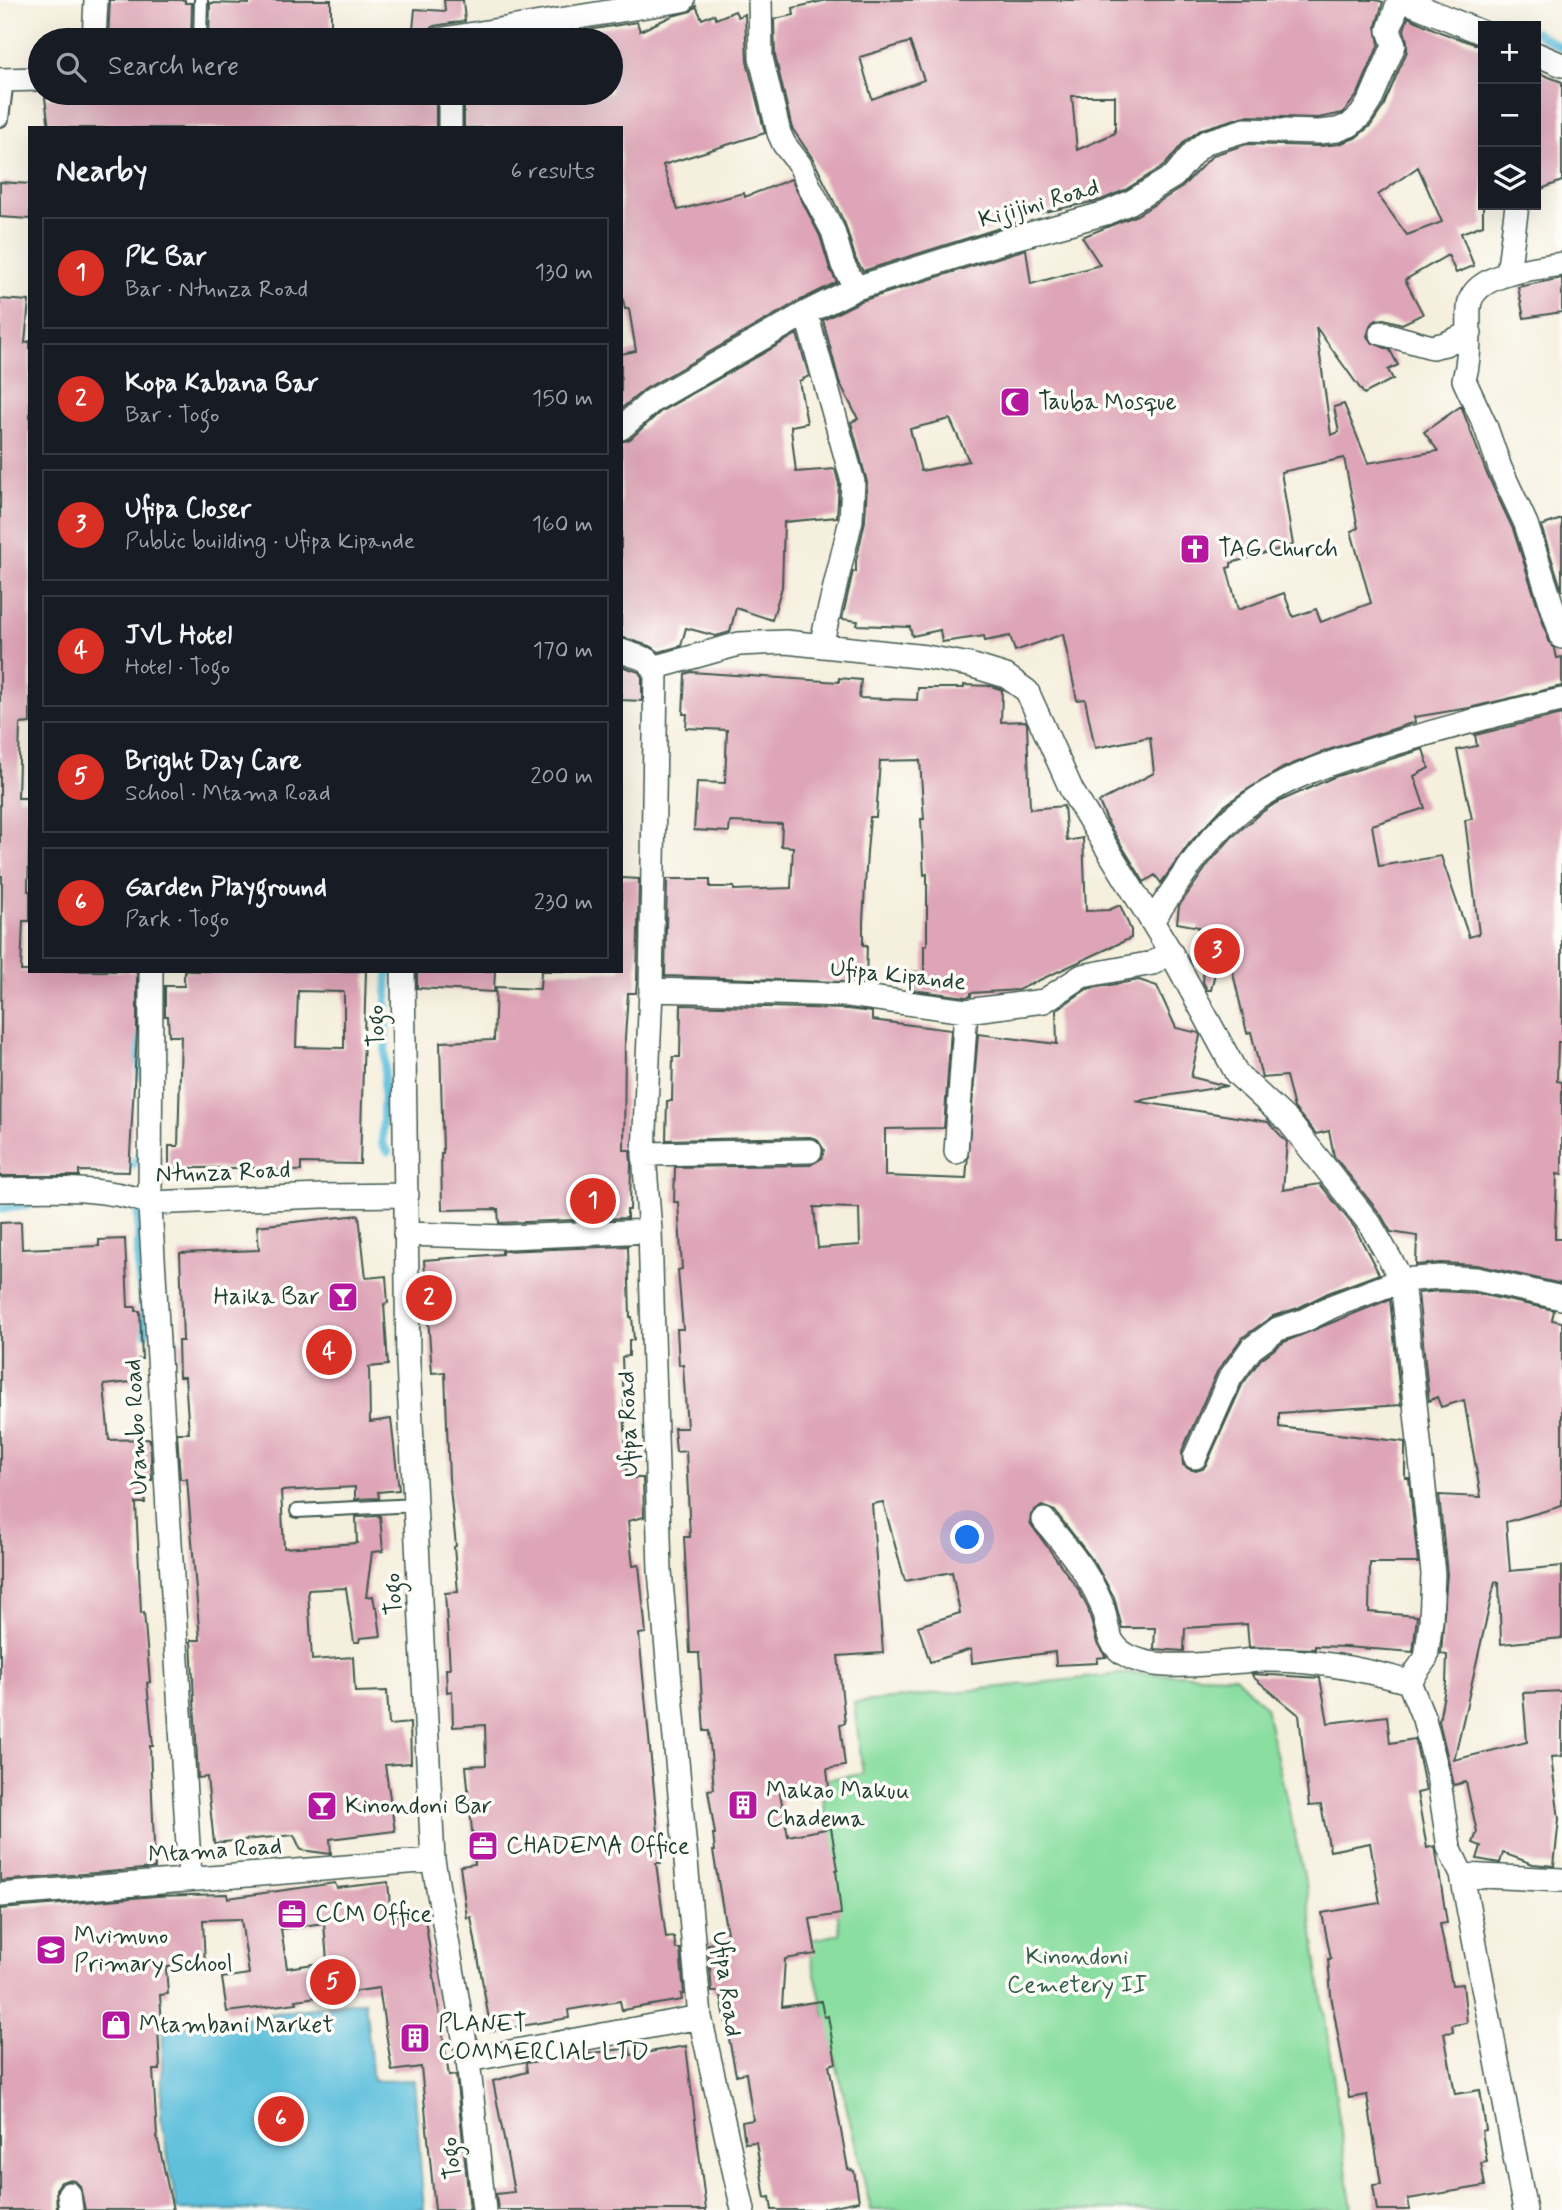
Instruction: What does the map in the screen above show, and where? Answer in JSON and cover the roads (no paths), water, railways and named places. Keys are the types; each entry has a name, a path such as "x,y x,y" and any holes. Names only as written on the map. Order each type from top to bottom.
{"street":[{"path":"95,28 96,0"},
{"path":"512,28 683,0"},
{"path":"760,0 761,58 776,123 784,144 800,165 833,231 843,265 856,288"},
{"path":"1401,0 1478,31"},
{"name":"Kijijini Road","path":"623,426 652,401 806,313 856,288 1011,239 1106,213 1131,202 1174,176 1206,142 1230,132 1261,128 1297,133 1319,132 1338,130 1350,125 1370,101 1394,45 1389,30 1401,0"},
{"path":"4,80 28,79"},
{"path":"450,105 450,126"},
{"path":"1508,274 1516,210"},
{"path":"1562,264 1508,274 1482,285 1471,296 1470,361 1464,380 1526,524 1562,637"},
{"path":"806,313 853,482 851,520 821,645"},
{"path":"1381,333 1432,347 1470,333"},
{"path":"623,652 648,660 653,667 739,644 786,642 821,645 970,665 1006,676 1027,691 1072,791 1170,951 1237,1074 1289,1122 1362,1214 1402,1280 1433,1574 1426,1658 1409,1682"},
{"name":"Ufipa Road","path":"653,667 656,673 651,990 644,1154 650,1231 660,1571 700,2017 743,2210"},
{"path":"1152,921 1199,853 1234,816 1262,796 1300,776 1356,755 1494,714 1562,700"},
{"name":"Ufipa Kipande","path":"651,990 848,995 966,1012 1044,1001 1082,976 1153,963 1170,951"},
{"name":"Urambo Road","path":"151,973 150,1203 190,1880"},
{"name":"Togo","path":"403,973 408,1363 433,1860 468,2060 484,2210"},
{"path":"956,1152 966,1012"},
{"path":"644,1154 810,1151"},
{"name":"Ntunza Road","path":"0,1190 76,1191 125,1196 150,1203 407,1195"},
{"path":"405,1234 508,1237 650,1231"},
{"path":"1195,1457 1230,1378 1251,1349 1278,1329 1402,1280 1440,1277 1476,1279 1562,1298"},
{"path":"1044,1520 1064,1545 1101,1602 1107,1629 1117,1647 1138,1661 1199,1666 1267,1660 1355,1667 1409,1682"},
{"path":"1409,1682 1424,1719 1433,1753 1449,1848 1462,1875 1525,2210"},
{"name":"Mtama Road","path":"0,1895 433,1860"},
{"path":"1462,1875 1562,1880"},
{"path":"468,2060 700,2017"}],"lane":[{"path":"200,28 201,0"},
{"path":"0,120 4,80"},
{"path":"297,1511 416,1504"}],"water":[{"path":"365,2001 373,2081 414,2080 424,2210 177,2210 161,2117 163,2028"}],"waterway":[{"path":"1541,35 1562,48"},
{"path":"388,973 382,1144 388,1152"},
{"path":"140,1014 135,1033 141,1077"},
{"path":"133,1165 142,1145"},
{"path":"0,1209 66,1199"},
{"path":"138,1204 138,1271 146,1333"}],"place":[{"name":"Tauba Mosque","path":"1015,402"},
{"name":"TAG Church","path":"1195,549"},
{"name":"Ufipa Closer","path":"1217,951"},
{"name":"PK Bar","path":"593,1201"},
{"name":"Haika Bar","path":"343,1297"},
{"name":"Kopa Kabana Bar","path":"429,1298"},
{"name":"JVL Hotel","path":"329,1352"},
{"name":"Makao Makuu Chadema","path":"743,1805"},
{"name":"Kinondoni Bar","path":"322,1806"},
{"name":"CHADEMA Office","path":"483,1846"},
{"name":"CCM Office","path":"292,1914"},
{"name":"Mvimuno Primary School","path":"51,1950"},
{"name":"Bright Day Care","path":"333,1982"},
{"name":"Mtambani Market","path":"116,2025"},
{"name":"PLANET COMMERCIAL LTD","path":"415,2038"},
{"name":"Garden Playground","path":"281,2119"}],"park label":[{"name":"Kinondoni Cemetery II","path":"1077,1971"}]}
